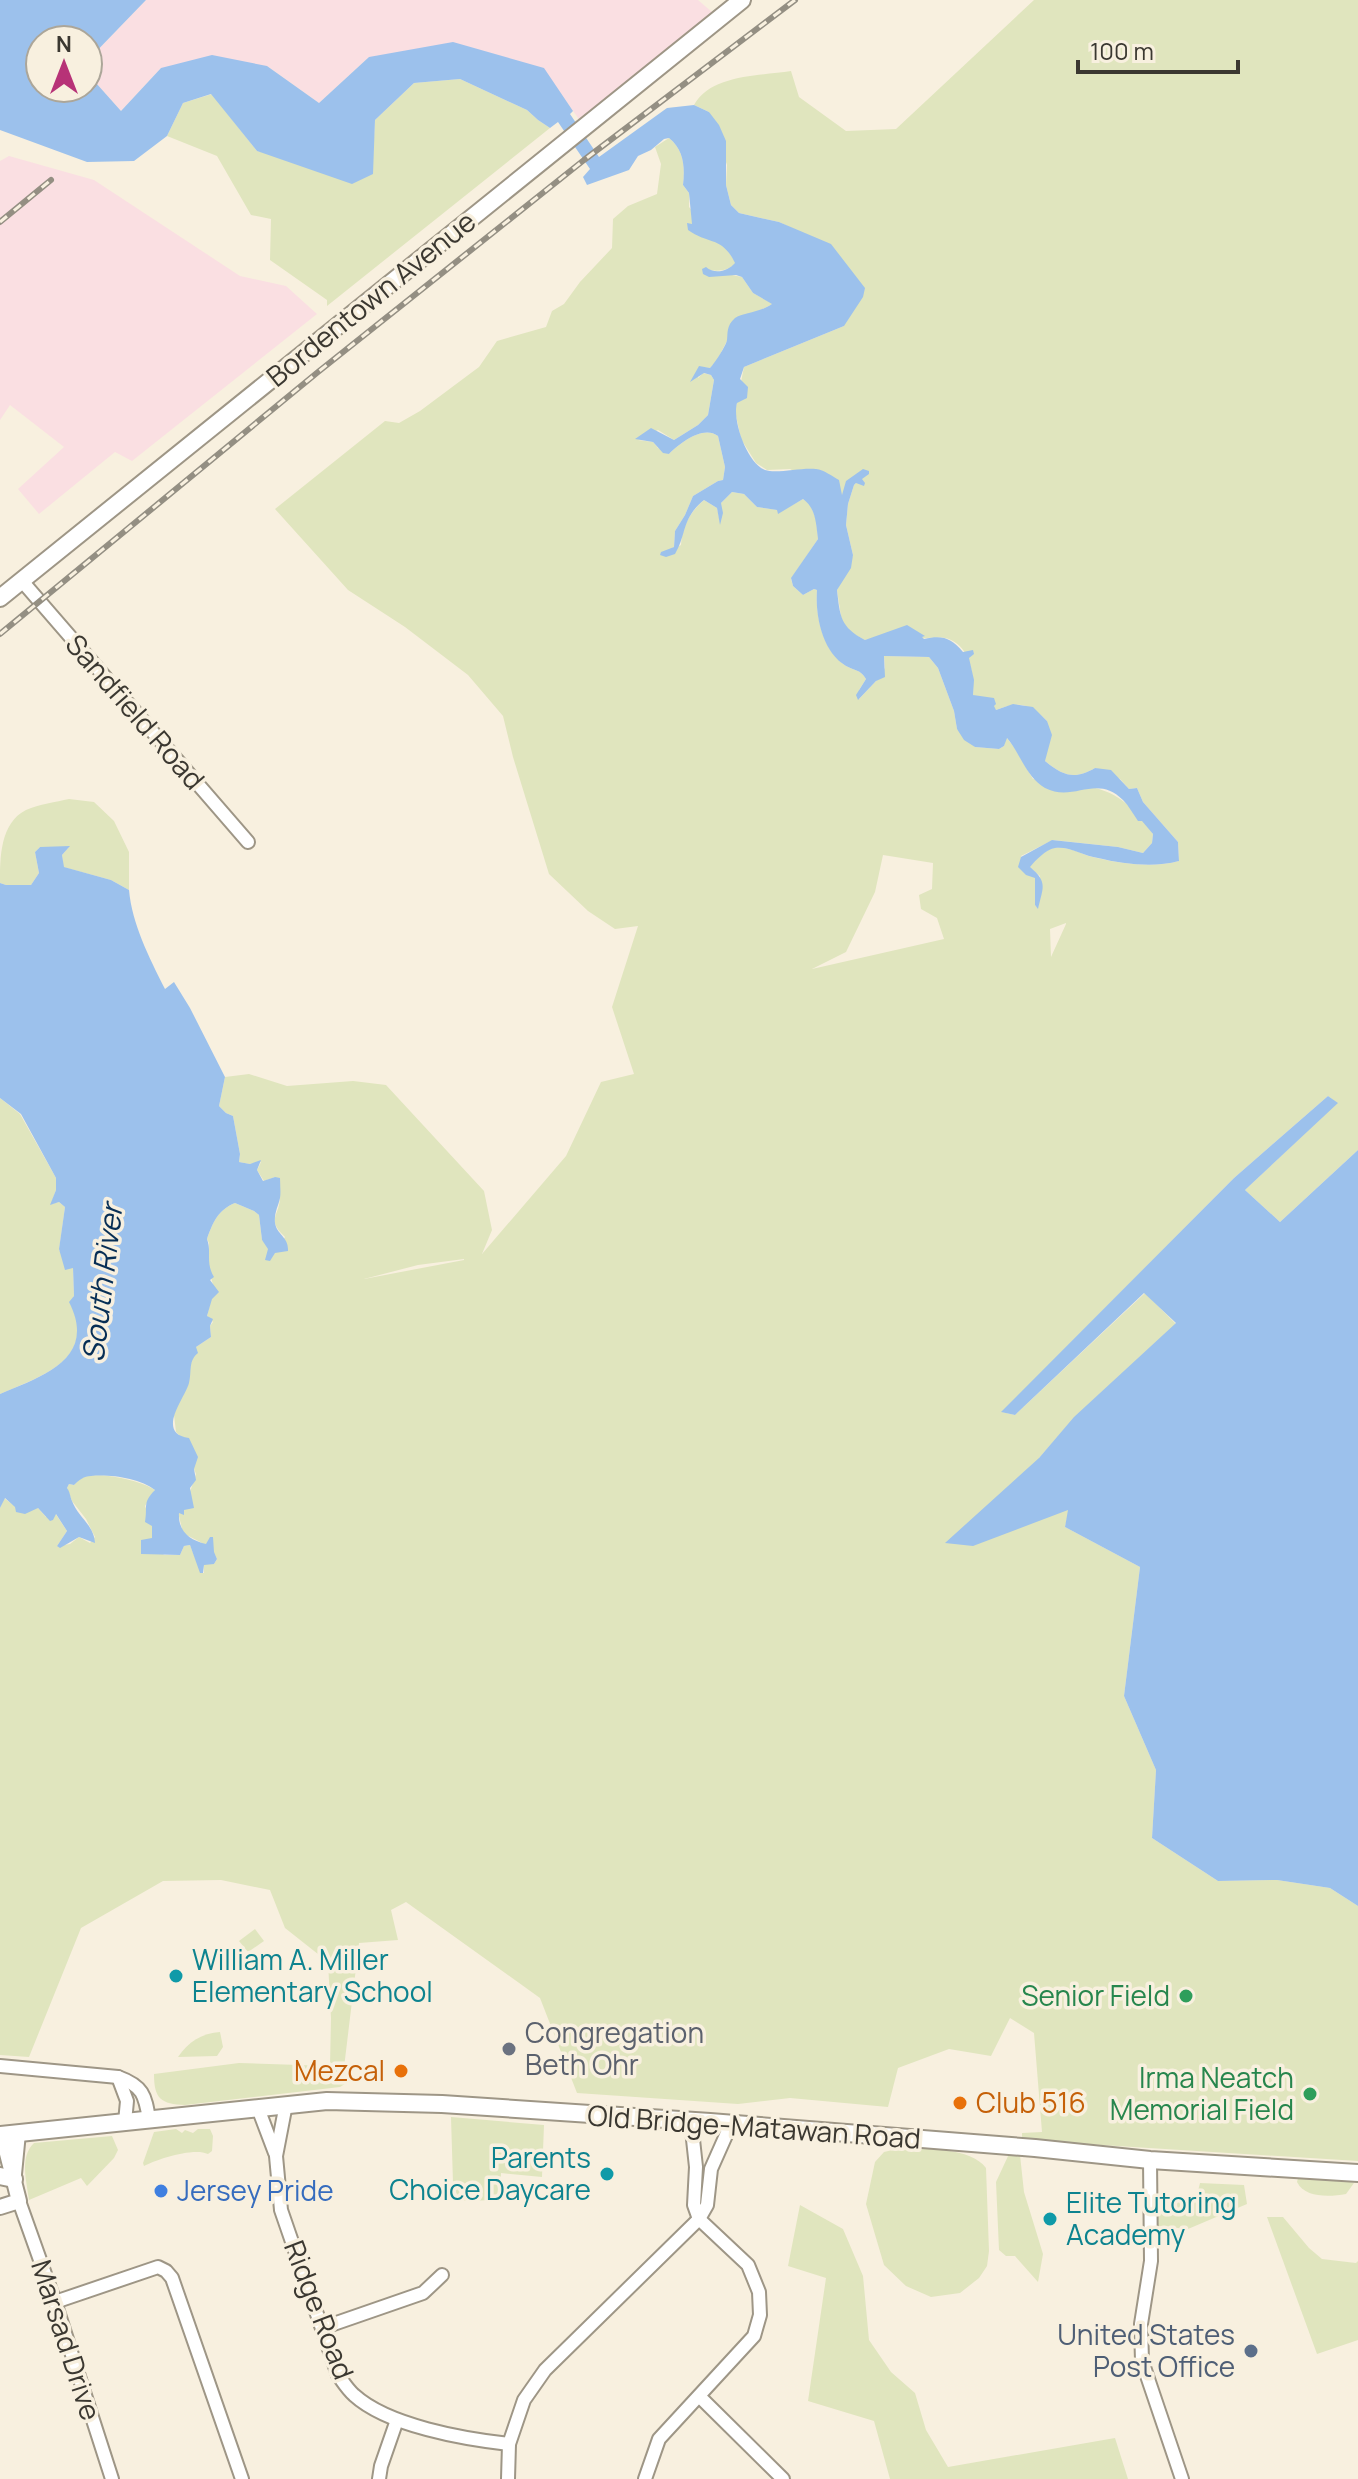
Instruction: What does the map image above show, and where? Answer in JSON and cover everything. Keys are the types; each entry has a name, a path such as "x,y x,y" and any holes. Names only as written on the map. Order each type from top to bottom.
{"main road":[{"name":"Bordentown Avenue","path":"0,598 742,0"},
{"name":"Old Bridge-Matawan Road","path":"7,2134 327,2101 433,2104 731,2124 1150,2160 1358,2173"}],"street":[{"name":"Sandfield Road","path":"22,581 248,842"},
{"path":"0,2066 118,2077 132,2082 142,2092 149,2119"},
{"path":"118,2077 127,2101 125,2122"},
{"name":"Ridge Road","path":"276,2156 286,2104"},
{"name":"Ridge Road","path":"258,2108 276,2156 281,2210 338,2375 353,2395 406,2424 509,2444"},
{"path":"645,2479 659,2439 754,2336 760,2315 759,2292 748,2265 699,2219 694,2205 696,2167 691,2121"},
{"path":"508,2479 509,2444 524,2400 545,2370 699,2219 707,2205 711,2169 731,2124"},
{"path":"0,2207 19,2201 7,2177 7,2134"},
{"path":"1150,2160 1151,2261 1141,2324 1142,2361 1182,2479"},
{"path":"696,2167 711,2169"},
{"name":"Marsad Drive","path":"19,2201 112,2479"},
{"path":"55,2302 158,2267 166,2271 172,2278 242,2479"},
{"path":"322,2328 423,2293 442,2275"},
{"path":"700,2397 783,2479"},
{"path":"379,2479 397,2420"}],"shaded area":[{"path":"146,0 698,0 719,18 585,128 543,68 369,57 319,103 267,66 161,68 121,111 104,92 104,43"},
{"path":"9,156 94,180 240,276 286,286 317,314 132,461 115,452 39,514 18,489 64,447 10,405 0,420 0,161"}],"green space":[{"path":"1034,0 1358,0 1358,1150 1280,1222 1245,1190 1337,1103 1328,1096 1234,1178 1002,1412 1015,1415 1145,1293 1176,1324 1075,1417 1039,1458 1069,1510 1065,1527 1140,1567 1124,1696 1156,1770 1152,1838 1218,1881 1277,1880 1330,1888 1358,1906 1358,2161 1022,2140 1022,2133 1042,2132 1034,2033 1010,2018 991,2056 949,2049 898,2068 888,2107 790,2098 738,2104 577,2093 540,1998 406,1902 391,1910 398,1940 359,1943 343,2076 348,2075 348,2082 340,2087 185,2105 170,2103 157,2095 154,2074 239,2063 330,2066 328,1962 285,1928 270,1890 221,1880 163,1881 81,1928 29,2057 0,2055 0,1508 4,1498 16,1507 38,1508 46,1517 55,1513 67,1531 57,1546 70,1544 79,1537 90,1543 95,1537 72,1501 67,1488 69,1484 74,1485 91,1475 131,1480 155,1490 145,1506 152,1525 152,1539 164,1555 180,1555 184,1546 190,1545 201,1573 204,1573 204,1564 214,1564 217,1559 207,1546 183,1533 178,1512 184,1510 196,1474 182,1438 176,1432 174,1415 188,1385 196,1347 211,1337 210,1326 213,1322 207,1316 214,1288 208,1267 207,1239 217,1217 235,1203 259,1215 262,1240 275,1253 285,1237 275,1222 280,1198 275,1177 264,1181 257,1170 261,1162 239,1162 233,1116 219,1106 225,1077 249,1074 287,1086 353,1081 386,1085 484,1191 492,1230 482,1254 566,1156 601,1082 634,1074 612,1007 638,926 615,929 588,911 549,874 503,716 468,675 405,627 348,590 275,509 385,421 399,423 420,411 479,367 497,341 546,327 552,311 564,304 612,248 613,219 628,206 657,194 661,164 655,147 669,138 682,159 683,185 689,193 689,207 736,263 724,270 702,269 742,277 753,293 773,304 740,316 716,362 710,368 699,367 698,378 703,373 711,375 714,380 708,415 674,440 658,430 638,440 653,442 669,454 692,437 712,433 718,436 725,467 723,480 693,496 675,531 674,547 660,555 681,545 688,520 704,500 717,508 720,522 721,503 732,492 744,494 757,507 778,510 778,513 803,499 810,504 816,519 818,539 791,579 793,586 803,595 817,590 817,611 826,642 838,659 866,679 859,690 859,699 885,668 884,656 929,657 938,668 954,711 957,729 975,747 999,749 1004,746 1006,737 1033,779 1087,786 1115,796 1128,804 1153,834 1152,843 1143,853 1053,840 1021,856 1036,878 1035,905 1038,908 1040,876 1029,867 1050,849 1059,847 1092,857 1149,865 1179,861 1178,842 1143,802 1137,788 1129,789 1120,779 1095,768 1075,775 1058,770 1045,761 1047,721 1041,715 1024,705 996,710 973,695 970,664 958,644 942,638 888,637 865,640 851,633 842,623 837,590 853,555 846,525 848,504 854,485 869,471 841,496 790,469 767,470 756,463 741,439 735,411 744,367 844,326 794,229 779,222 739,213 731,205 726,185 727,165 709,112 694,105 712,87 724,82 791,71 799,97 846,131 896,129","holes":["883,855 933,863 932,889 919,895 921,909 937,918 944,939 812,969 846,952 875,892","1066,923 1051,957 1050,929","464,1259 364,1279 418,1265"]},
{"path":"460,79 527,110 550,128 327,306 327,300 270,260 271,219 251,215 217,156 167,136 183,103 212,94 257,151 372,174 375,120 414,83"},
{"path":"69,799 94,802 114,821 129,852 129,890 111,880 63,867 62,855 69,847 40,847 35,852 39,873 31,885 0,883 3,842 11,823 26,810"},
{"path":"0,1098 20,1114 56,1178 51,1204 59,1202 65,1207 59,1250 73,1267 74,1296 70,1303 77,1322 77,1338 71,1352 61,1363 33,1380 0,1394"},
{"path":"255,1929 264,1941 248,1952 239,1941"},
{"path":"220,2032 223,2047 217,2056 178,2057 196,2039"},
{"path":"451,2117 544,2125 542,2177 501,2173 500,2200 459,2201 453,2183"},
{"path":"176,2129 182,2133 185,2130 193,2133 198,2129 210,2129 212,2151 208,2154 194,2152 176,2155 144,2166 154,2132"},
{"path":"112,2136 118,2150 114,2158 87,2186 81,2178 29,2200 25,2162 34,2143"},
{"path":"901,2148 959,2153 979,2161 986,2168 987,2266 979,2278 960,2293 931,2297 906,2286 884,2265 866,2204 875,2162 884,2152"},
{"path":"1009,2154 1020,2155 1024,2192 1043,2254 1038,2282 1015,2256 1006,2256 999,2250 996,2182"},
{"path":"1298,2178 1354,2183 1346,2194 1318,2195 1301,2187"},
{"path":"1200,2183 1244,2185 1247,2204 1188,2229 1157,2226 1155,2202 1196,2199"},
{"path":"800,2205 843,2229 863,2276 869,2340 891,2372 915,2393 926,2430 948,2467 1115,2438 1128,2479 890,2479 874,2421 808,2401 826,2278 788,2266"},
{"path":"1267,2217 1283,2217 1322,2259 1358,2261 1358,2340 1317,2354"}],"water":[{"path":"0,0 146,0 104,43 104,24 24,24 24,104 104,104 104,92 121,111 161,68 212,55 267,66 319,103 369,57 453,42 544,68 599,157 667,108 694,105 709,112 726,141 726,185 731,205 739,213 779,222 831,244 865,288 863,297 844,326 744,367 740,379 748,387 747,398 737,403 736,410 739,430 747,450 758,466 765,470 819,470 839,480 842,495 846,481 863,469 869,471 862,479 864,486 854,485 848,504 846,525 853,555 851,568 837,590 846,625 865,640 907,625 925,636 922,637 924,639 942,638 963,652 973,650 974,654 969,658 974,680 973,695 994,698 996,710 1013,704 1033,707 1047,721 1052,735 1045,761 1058,770 1075,775 1095,768 1111,770 1129,789 1137,788 1143,802 1178,842 1179,861 1149,865 1093,857 1066,848 1051,849 1030,867 1043,885 1038,909 1035,905 1035,878 1018,867 1021,857 1052,840 1118,847 1143,853 1152,843 1153,834 1113,792 1094,788 1056,792 1045,788 1033,778 1007,738 999,749 975,747 964,740 957,729 954,711 938,668 929,657 884,656 885,677 876,681 858,700 856,695 866,679 831,652 819,621 817,590 803,595 793,586 791,578 818,539 813,512 803,499 778,514 777,510 757,507 744,494 732,492 721,503 723,513 720,525 717,508 704,500 691,514 675,554 660,555 674,547 675,531 693,496 723,480 725,467 718,436 712,433 692,437 669,454 663,453 653,442 635,439 651,428 674,440 698,425 708,415 714,380 704,373 690,382 699,366 710,368 714,363 735,318 772,304 753,293 742,277 709,277 703,274 702,269 706,267 721,271 735,263 720,245 688,230 687,223 692,224 689,193 683,185 682,159 669,138 638,156 629,170 587,185 583,177 590,169 558,122 550,128 527,110 460,79 414,83 375,120 373,174 352,184 257,151 211,94 183,103 167,136 134,161 87,162 0,130"},
{"name":"South River","path":"70,846 62,855 64,867 111,880 129,890 137,928 165,989 174,982 225,1077 219,1106 233,1116 239,1162 250,1164 261,1160 257,1170 263,1181 280,1178 275,1223 287,1242 288,1251 275,1253 270,1261 265,1260 268,1249 262,1240 259,1215 235,1203 217,1217 207,1239 214,1277 210,1280 219,1292 212,1299 207,1316 213,1319 211,1337 196,1347 198,1353 192,1363 189,1383 173,1422 179,1435 189,1438 198,1457 194,1469 196,1480 190,1488 194,1508 184,1510 184,1515 179,1513 179,1519 183,1530 194,1540 206,1544 213,1537 217,1559 214,1564 204,1565 203,1573 200,1573 190,1545 184,1546 180,1555 141,1554 141,1540 152,1538 152,1526 145,1522 147,1502 155,1490 133,1480 91,1476 74,1485 69,1484 67,1488 72,1501 92,1531 95,1543 79,1537 60,1548 57,1546 67,1531 56,1514 50,1521 38,1508 25,1514 16,1512 5,1498 0,1508 0,1394 33,1380 61,1363 71,1351 76,1338 76,1322 69,1302 74,1296 73,1268 65,1270 59,1249 65,1207 59,1202 50,1205 56,1190 56,1178 21,1114 0,1098 0,883 31,885 39,873 35,852 40,847"},
{"path":"1328,1096 1338,1103 1245,1190 1280,1222 1358,1150 1358,1906 1330,1888 1277,1880 1218,1881 1152,1838 1156,1770 1124,1696 1140,1567 1065,1527 1068,1510 973,1546 945,1543 1039,1458 1074,1417 1176,1323 1144,1293 1015,1415 1001,1412 1234,1178"}],"railway":[{"path":"0,634 318,372 584,160 795,0"},
{"path":"0,222 51,180"}],"place":[{"name":"William A. Miller Elementary School","path":"176,1976"},
{"name":"Senior Field","path":"1186,1996"},
{"name":"Congregation Beth Ohr","path":"509,2049"},
{"name":"Mezcal","path":"401,2071"},
{"name":"Irma Neatch Memorial Field","path":"1310,2094"},
{"name":"Club 516","path":"960,2103"},
{"name":"Parents Choice Daycare","path":"607,2174"},
{"name":"Jersey Pride","path":"161,2191"},
{"name":"Elite Tutoring Academy","path":"1050,2219"},
{"name":"United States Post Office","path":"1251,2351"}]}
